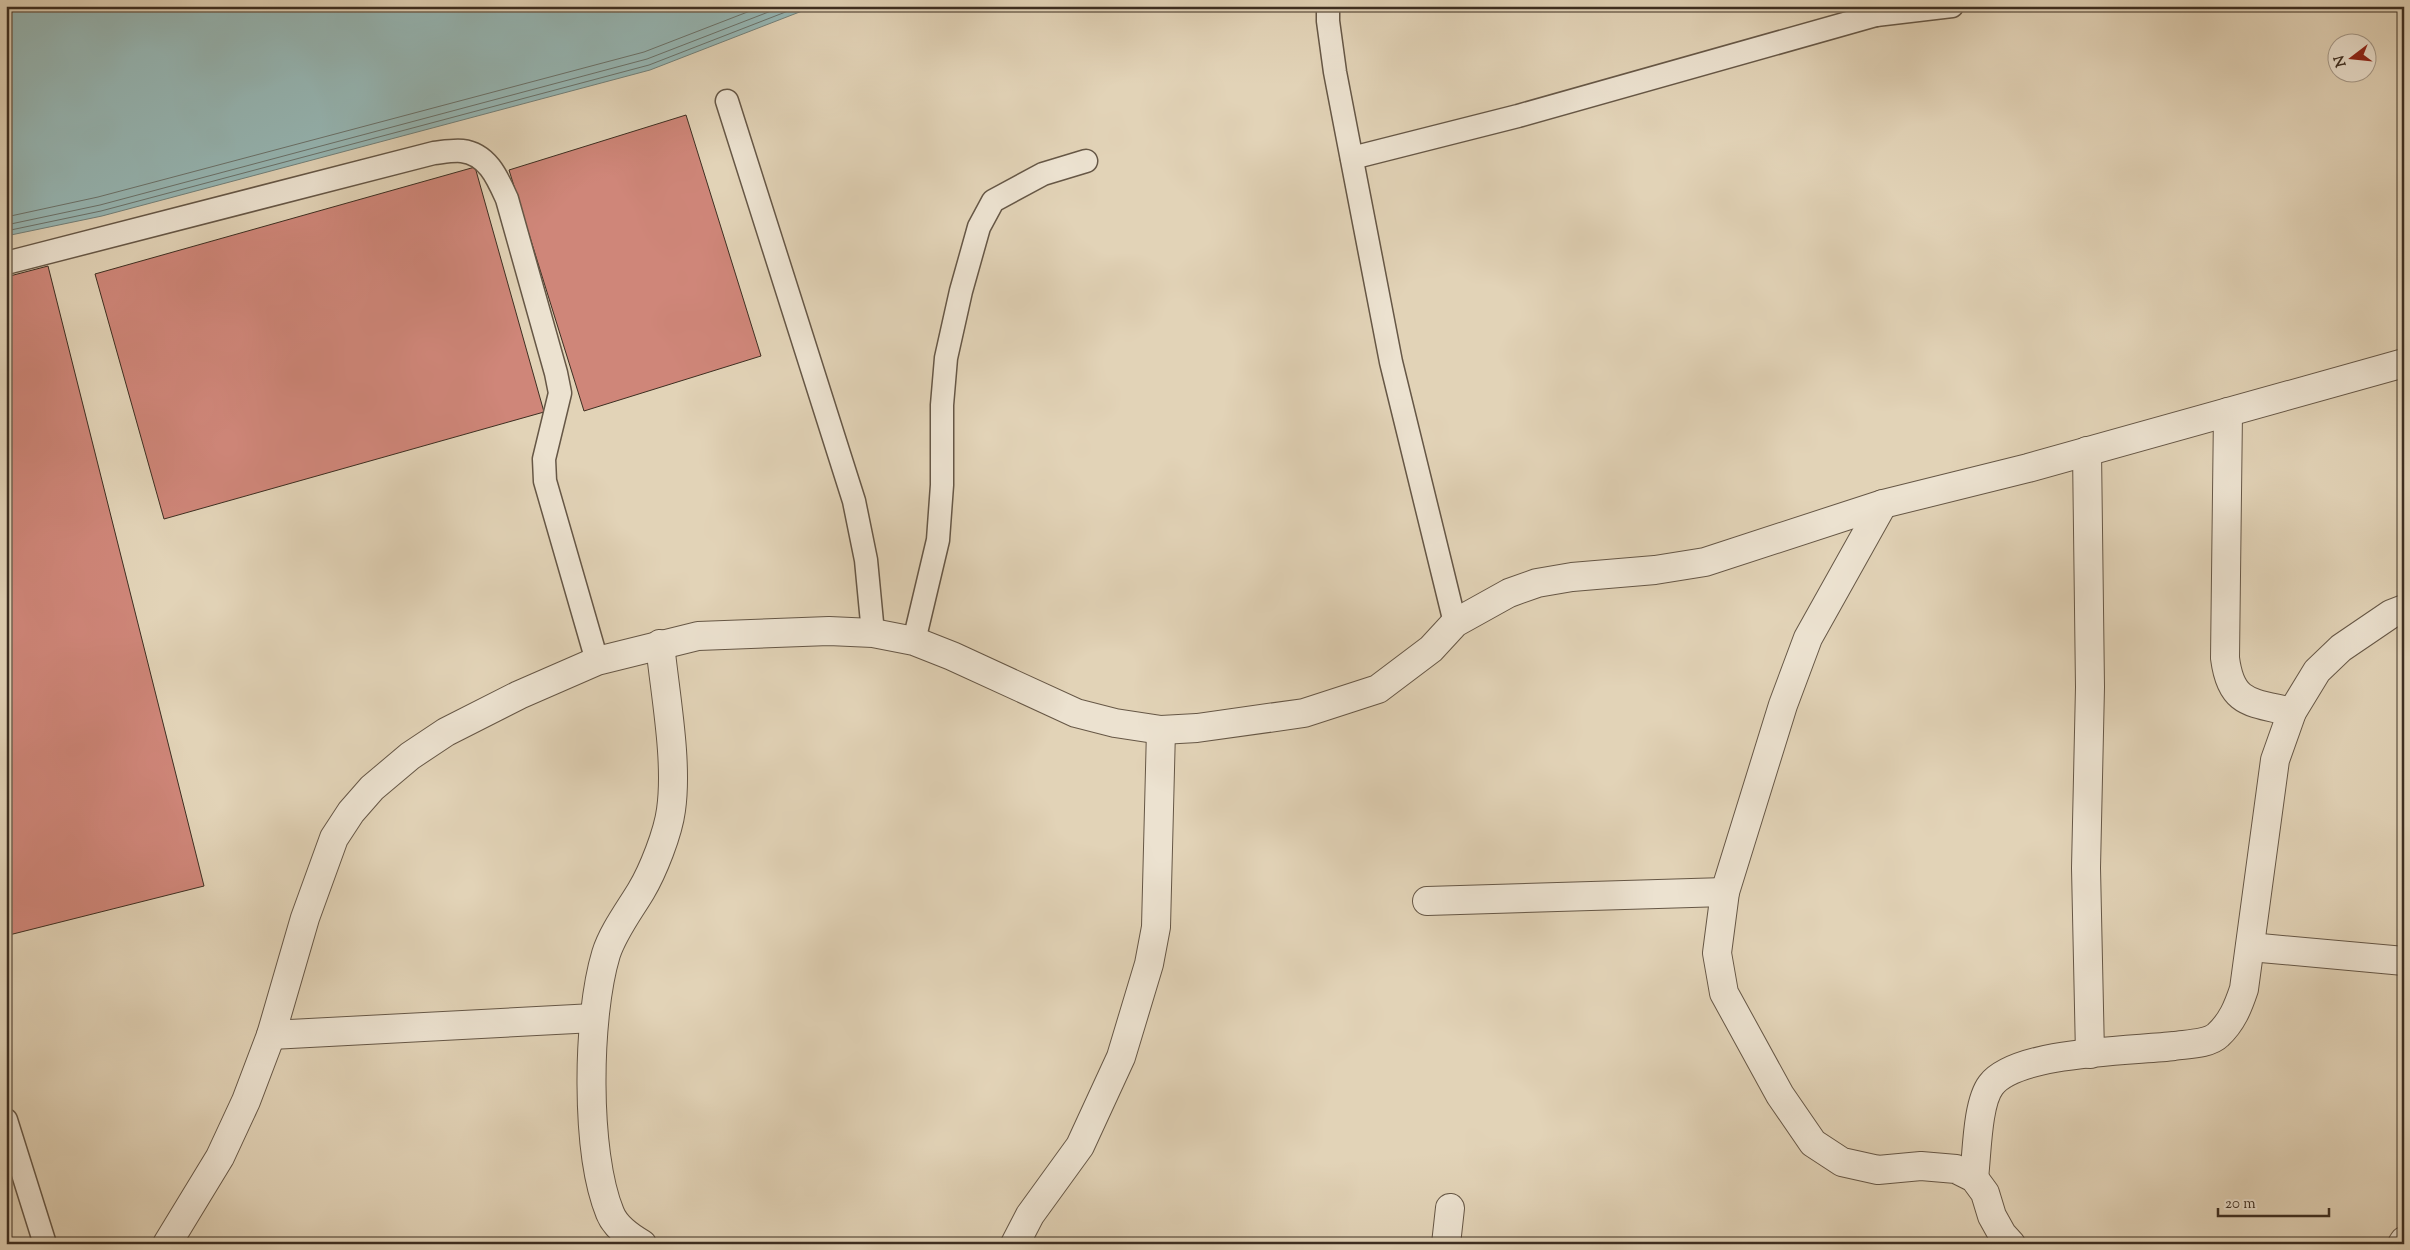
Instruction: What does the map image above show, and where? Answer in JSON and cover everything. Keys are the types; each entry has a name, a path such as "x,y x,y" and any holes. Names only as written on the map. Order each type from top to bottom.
{"street":[{"path":"167,1244 220,1157 246,1101 271,1035 305,918 334,838 351,812 372,788 446,732 519,695 597,661 698,636 829,632 873,633 914,641 952,656 1076,713 1115,723 1161,730 1197,728 1304,713 1344,702 1378,689 1431,649 1455,623 1509,593 1537,583 1572,577 1655,570 1705,562 1883,504 2028,468 2404,363"},
{"path":"2228,412 2225,658 2228,678 2234,690 2247,700 2292,712"},
{"path":"2087,451 2090,687 2086,868 2090,1054"},
{"path":"1883,504 1808,638 1783,705 1725,892 1717,953 1724,993 1780,1095 1813,1143 1842,1162 1878,1170 1921,1166 1956,1169 1974,1178 1985,1193 1992,1216 2005,1241"},
{"path":"1974,1178 1980,1112 1991,1084 2011,1070 2047,1058 2193,1044 2217,1037 2233,1018 2244,989 2275,760 2292,712 2317,672 2342,648 2390,614 2404,609"},
{"path":"642,1244 630,1237 610,1214 594,1152 594,1018 606,954 621,922 642,889 658,851 671,812 674,781 660,644"},
{"path":"1015,1244 1030,1215 1080,1146 1121,1057 1148,964 1156,927 1161,730"},
{"path":"1427,900 1725,892"},
{"path":"2250,947 2404,961"},
{"path":"271,1035 594,1018"},
{"path":"1446,1244 1450,1208"}],"lane":[{"path":"1328,6 1328,21 1335,72 1391,362 1455,623"},
{"path":"1853,6 1876,15"},
{"path":"1352,158 1518,116 1876,15 1952,6"},
{"path":"727,101 854,501 866,560 873,633"},
{"path":"6,263 434,153 463,151 479,157 495,173 507,199 556,373 560,393 544,459 545,481 597,661"},
{"path":"914,641 938,540 942,485 942,405 946,358 961,291 980,227 993,202 1043,174 1086,161"},
{"path":"6,1120 45,1244"}],"water":[{"path":"6,6 815,6 650,70 102,216 6,236"}],"building":[{"path":"686,115 761,356 584,411 509,170"},
{"path":"475,167 544,412 164,519 95,274"},
{"path":"48,266 204,886 9,935 6,923 6,277"}]}
